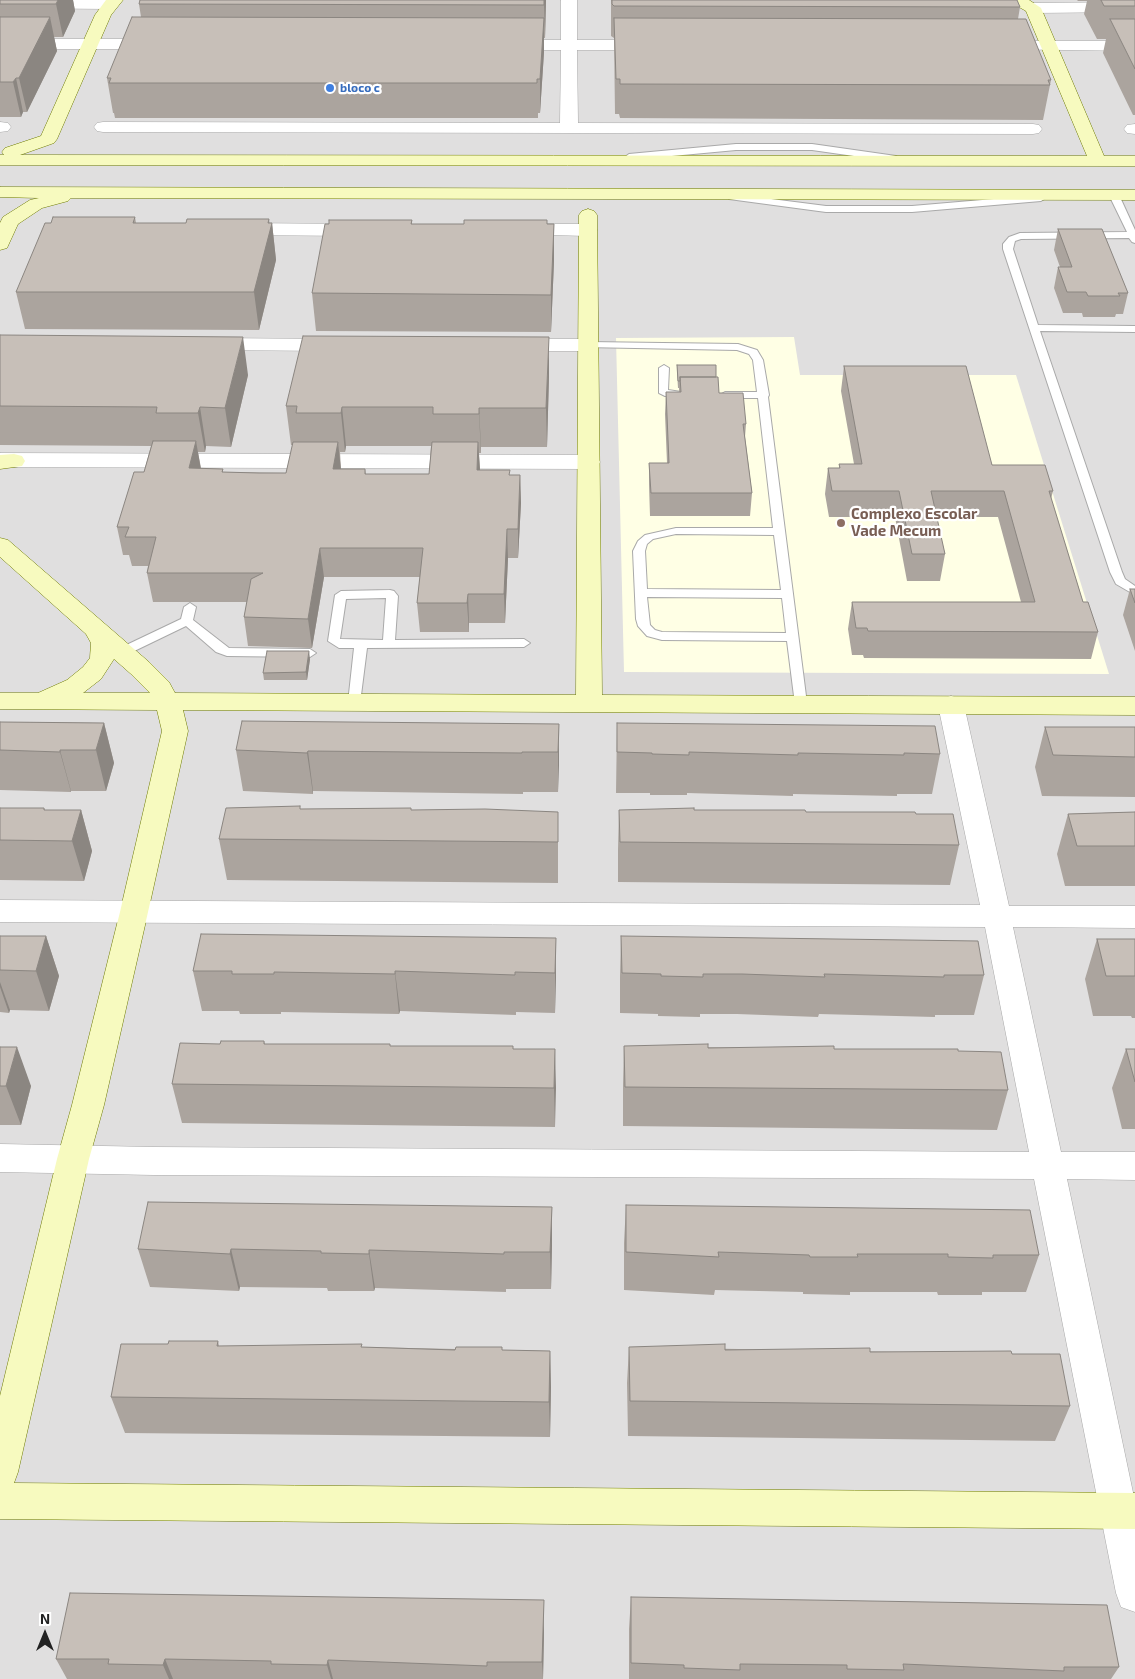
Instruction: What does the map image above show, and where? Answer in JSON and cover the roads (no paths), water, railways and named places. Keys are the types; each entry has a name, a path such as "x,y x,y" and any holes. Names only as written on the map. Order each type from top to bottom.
{"street":[{"path":"569,0 569,128"},
{"path":"1017,0 1033,8 1135,7"},
{"path":"0,3 112,2 90,44 48,139 0,154"},
{"path":"1033,8 1098,161"},
{"path":"0,44 176,44"},
{"path":"492,45 662,45"},
{"path":"988,46 1135,46"},
{"path":"103,127 1033,129"},
{"path":"48,139 74,153 112,159"},
{"path":"0,160 1135,161"},
{"path":"0,192 1135,195"},
{"path":"0,244 5,214 52,199 101,192"},
{"path":"538,194 568,201 588,222"},
{"path":"589,704 588,222 606,202 621,196 636,194"},
{"path":"502,230 588,222"},
{"path":"213,229 382,230"},
{"path":"183,344 352,345"},
{"path":"492,345 588,345"},
{"path":"5,461 589,462"},
{"path":"0,545 122,652 160,688 173,716 175,731 134,912 73,1159 0,1472"},
{"path":"31,702 69,690 92,673 102,658 103,643 96,629"},
{"path":"0,701 1135,706"},
{"path":"951,705 997,916 1047,1166 1126,1510 1135,1593"},
{"path":"0,911 1135,917"},
{"path":"0,1158 1135,1166"},
{"path":"0,1501 1126,1510"}],"lane":[{"path":"1114,195 1134,238 1033,235 1012,239 1008,244 1008,249 1116,572 1120,581 1135,591"},
{"path":"1034,328 1135,329"},
{"path":"588,345 738,346 753,352 758,360 764,395 801,704"},
{"path":"664,368 663,391 665,394 698,395"},
{"path":"717,395 764,395"},
{"path":"780,532 676,531 649,537 642,543 639,551 644,626 651,633 662,636 793,637"},
{"path":"641,593 787,594"},
{"path":"389,643 392,596 390,594 341,595 334,641 340,644 524,643"},
{"path":"187,621 190,607"},
{"path":"122,652 187,621"},
{"path":"187,621 220,649 227,652 310,653"},
{"path":"354,703 361,644"}],"place":[{"name":"bloco c","path":"330,88"},
{"name":"Complexo Escolar Vade Mecum","path":"841,523"}]}
